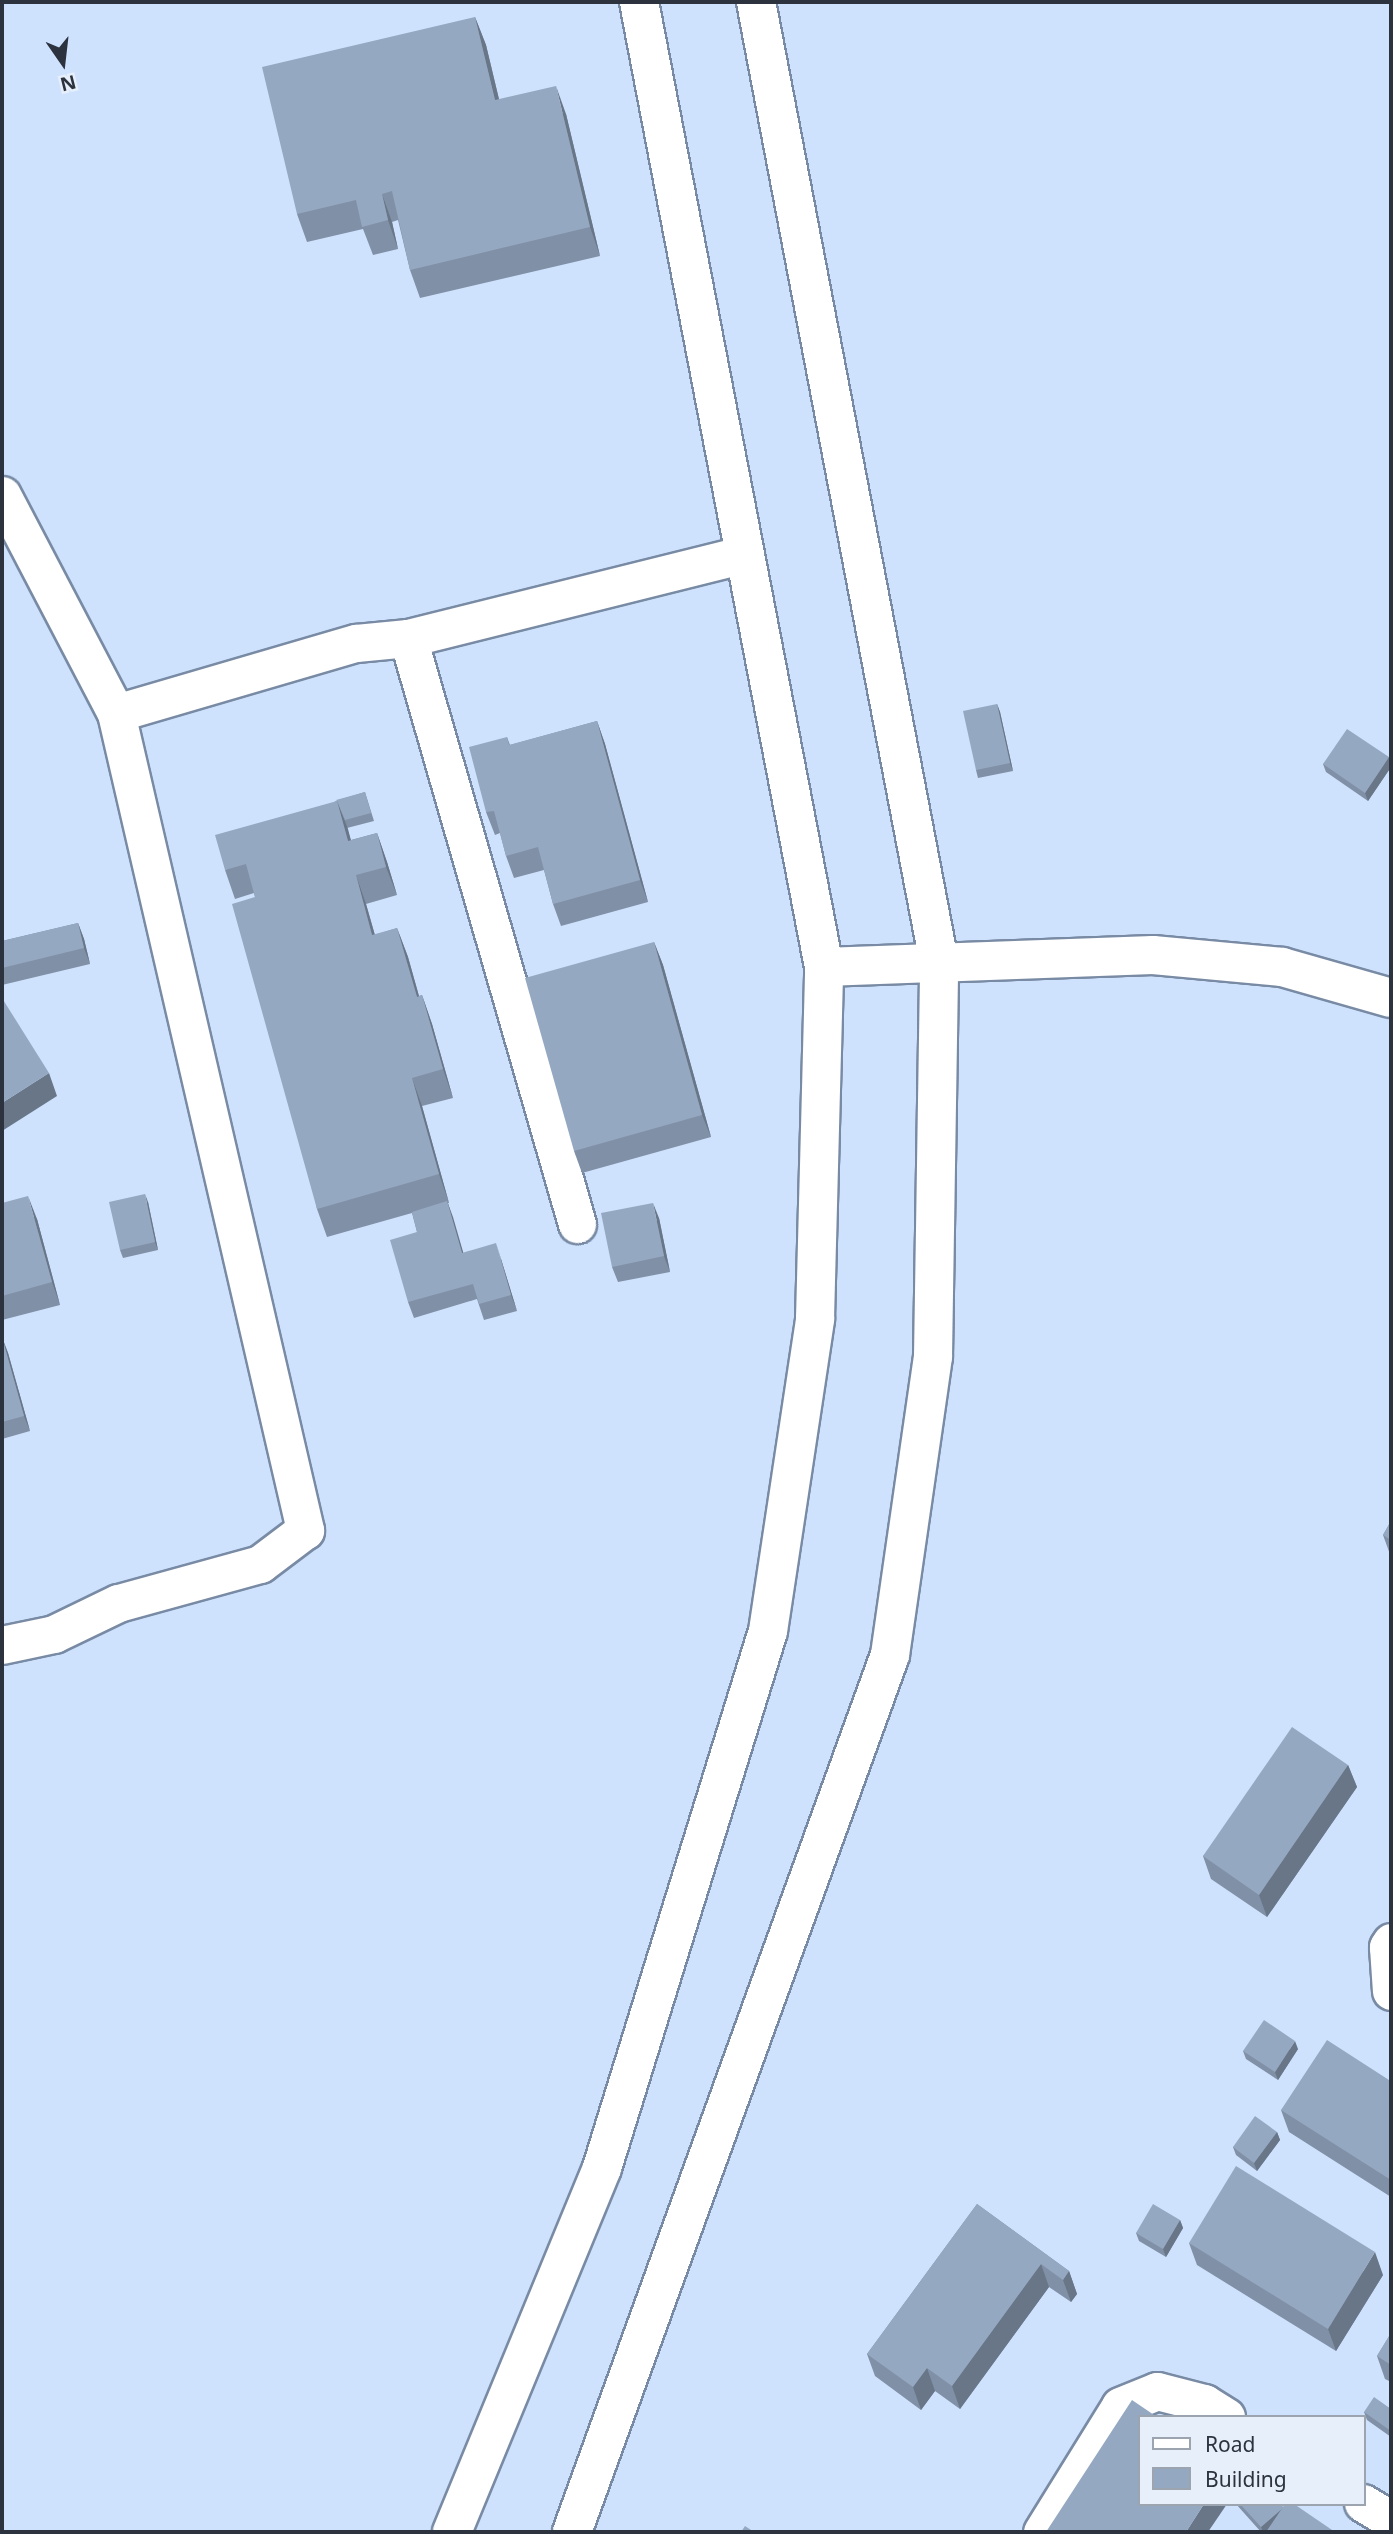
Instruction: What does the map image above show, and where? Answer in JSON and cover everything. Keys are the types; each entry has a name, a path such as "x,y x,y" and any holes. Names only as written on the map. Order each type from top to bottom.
{"street":[{"path":"452,2532 602,2168 768,1632 815,1319 824,967 639,2"},
{"path":"572,2532 604,2450 890,1655 933,1357 939,962 756,2"},
{"path":"2,495 116,713 305,1530 260,1564 118,1603 54,1634 2,1645"},
{"path":"116,713 356,643 408,638 745,554"},
{"path":"408,638 577,1224"},
{"path":"824,967 1153,955 1282,967 1391,998"},
{"path":"1391,1942 1388,1947 1391,1991"},
{"path":"1042,2532 1120,2406 1157,2391 1204,2403 1223,2415"},
{"path":"1365,2503 1391,2520"}],"building":[{"path":"475,17 495,100 556,86 590,227 410,270 392,191 382,194 388,220 362,227 356,200 297,214 262,67"},
{"path":"997,704 1010,763 976,770 963,711"},
{"path":"597,721 640,880 553,904 538,847 506,856 494,811 486,812 469,747 507,737 509,745"},
{"path":"1347,729 1389,757 1365,793 1323,764"},
{"path":"365,792 371,813 345,820 336,800"},
{"path":"337,801 348,841 377,833 386,867 356,875 372,935 397,928 417,997 422,995 443,1069 412,1078 439,1174 317,1209 232,904 255,897 246,864 225,870 215,835"},
{"path":"78,923 84,948 2,968 2,941"},
{"path":"654,942 702,1115 574,1151 525,978"},
{"path":"2,998 49,1073 2,1103"},
{"path":"145,1194 155,1242 120,1250 109,1202"},
{"path":"28,1196 52,1282 2,1296 2,1203"},
{"path":"447,1201 462,1253 496,1243 511,1295 479,1304 473,1284 408,1302 390,1240 417,1232 412,1212"},
{"path":"653,1203 664,1256 612,1267 601,1213"},
{"path":"2,1337 24,1416 2,1422"},
{"path":"1391,1521 1391,1540 1383,1535"},
{"path":"1292,1727 1348,1765 1259,1895 1203,1856"},
{"path":"1264,2020 1295,2041 1275,2072 1243,2051"},
{"path":"1327,2040 1389,2080 1391,2076 1391,2180 1281,2110"},
{"path":"1255,2116 1277,2132 1254,2163 1233,2147"},
{"path":"1236,2166 1375,2252 1328,2329 1189,2243"},
{"path":"977,2204 1069,2271 1063,2280 1041,2264 952,2386 927,2368 913,2387 867,2354"},
{"path":"1153,2204 1180,2220 1163,2249 1136,2233"},
{"path":"1391,2333 1391,2365 1377,2356"},
{"path":"1374,2397 1391,2409 1391,2431 1364,2412"},
{"path":"1132,2400 1154,2415 1138,2415 1138,2506 1203,2506 1186,2532 1046,2532"},
{"path":"1242,2506 1282,2506 1283,2508 1261,2527"},
{"path":"1284,2506 1297,2506 1335,2532 1266,2532"},
{"path":"745,2526 754,2532 741,2532"}]}
